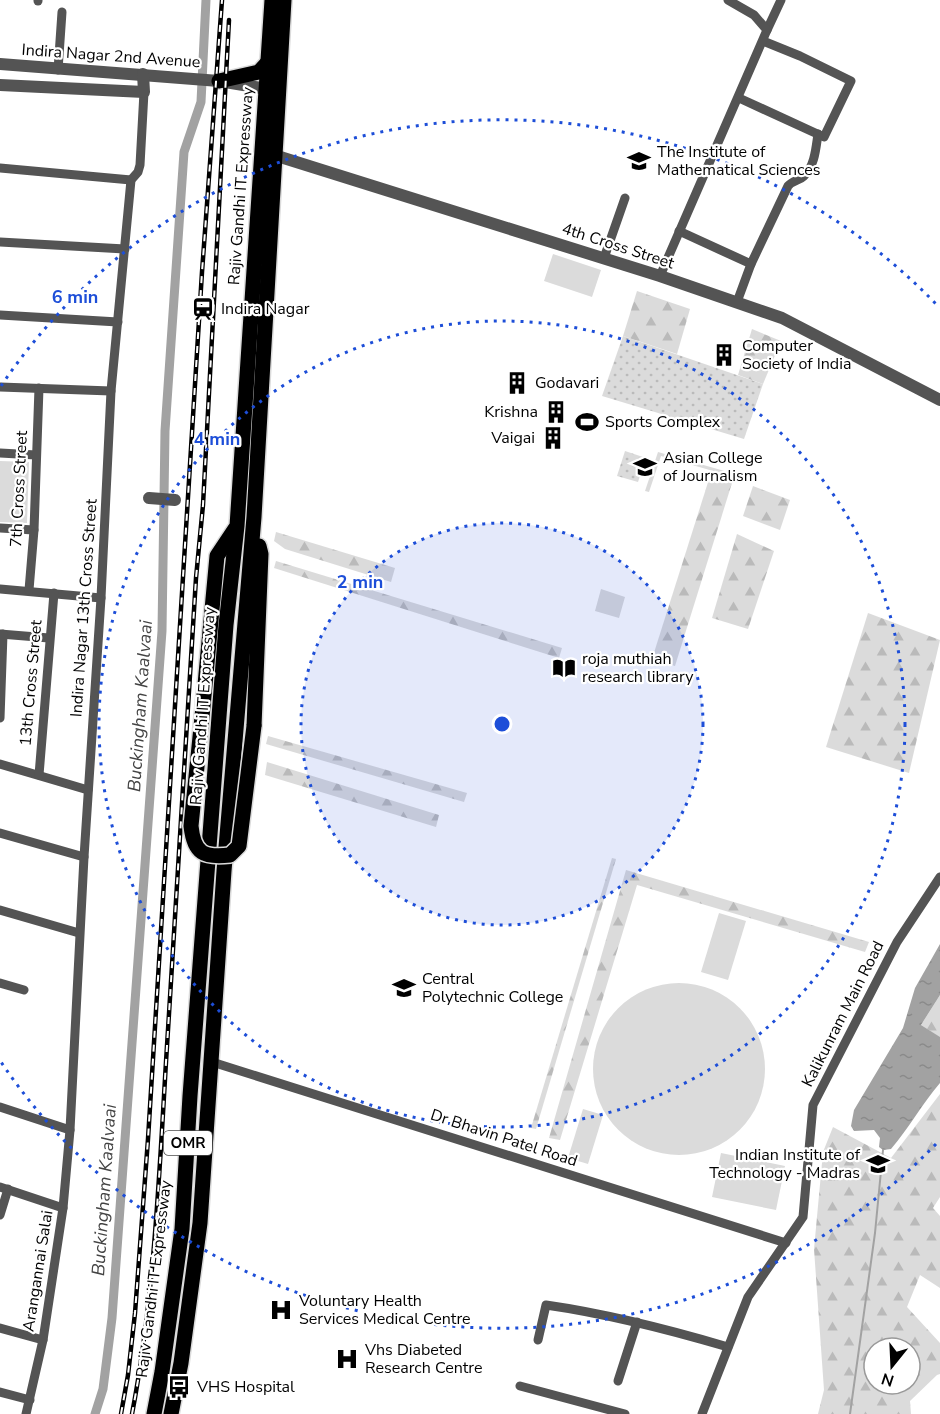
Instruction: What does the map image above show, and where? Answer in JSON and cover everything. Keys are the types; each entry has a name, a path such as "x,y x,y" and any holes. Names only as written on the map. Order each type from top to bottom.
{"main road":[{"name":"Rajiv Gandhi IT Expressway","path":"171,1414 181,1363 200,1223 224,872 254,517 274,155 272,90 268,62 272,0"},
{"name":"Rajiv Gandhi IT Expressway","path":"154,1414 182,1229 226,625 237,526 272,90 284,0"},
{"path":"219,81 259,72 268,62"},
{"path":"237,526 217,556 191,826 193,842 202,854 215,857 230,855 238,846 254,726 261,554 254,517"}],"street":[{"path":"728,0 754,15 767,30"},
{"path":"660,276 781,0"},
{"path":"58,70 62,12"},
{"path":"739,98 824,137 851,81 763,41"},
{"name":"Indira Nagar 2nd Avenue","path":"0,64 219,81 272,90"},
{"path":"0,85 144,92 143,74"},
{"name":"Indira Nagar 13th Cross Street","path":"69,1130 111,391 131,180 138,172 140,165 144,92"},
{"path":"737,302 788,186 793,181 804,177 810,166 818,134"},
{"name":"4th Cross Street","path":"274,155 737,302 795,324 940,400"},
{"path":"0,168 131,180"},
{"path":"604,258 625,198"},
{"path":"680,231 752,264"},
{"path":"0,242 125,249"},
{"path":"0,315 118,322"},
{"path":"0,387 111,391"},
{"name":"7th Cross Street","path":"28,590 34,530 39,388"},
{"path":"0,453 36,455"},
{"path":"149,498 175,500"},
{"path":"0,528 34,530"},
{"path":"0,589 101,598"},
{"name":"13th Cross Street","path":"39,775 54,593"},
{"path":"0,717 2,634 49,638"},
{"path":"0,764 88,790"},
{"path":"0,833 84,857"},
{"name":"Kalikunram Main Road","path":"702,1414 748,1297 803,1217 813,1105 897,942 940,877"},
{"path":"0,910 79,933"},
{"path":"0,983 24,990"},
{"name":"Dr Bhavin Patel Road","path":"212,1062 786,1244"},
{"path":"0,1107 69,1130"},
{"name":"Arangannai Salai","path":"26,1414 43,1340 63,1208 69,1130"},
{"path":"0,1215 4,1188 63,1208"},
{"path":"538,1340 546,1305 596,1312 728,1347"},
{"path":"618,1381 637,1322"},
{"path":"0,1328 43,1340"},
{"path":"520,1386 625,1414"},
{"path":"0,1392 30,1400"}],"green space":[{"path":"553,254 601,270 592,297 544,281"},
{"path":"637,291 690,309 677,354 623,336"},
{"path":"752,329 781,341 763,384 738,375"},
{"path":"623,336 763,384 744,439 602,396"},
{"path":"625,451 646,458 638,482 617,476"},
{"path":"658,452 728,472 727,475 661,456 649,492 645,491"},
{"path":"0,461 29,462 27,523 0,522"},
{"path":"710,476 732,483 675,666 652,659"},
{"path":"753,486 790,500 780,530 743,516"},
{"path":"276,532 395,568 391,582 285,549 274,541"},
{"path":"737,534 774,551 748,629 712,618"},
{"path":"276,561 562,648 559,658 274,568"},
{"path":"601,589 625,597 619,618 595,611"},
{"path":"868,613 940,640 909,773 826,747"},
{"path":"268,736 467,793 464,802 266,744"},
{"path":"267,762 439,815 436,827 265,775"},
{"path":"612,858 616,859 536,1129 531,1128"},
{"path":"626,870 869,942 865,952 637,885 560,1140 549,1138"},
{"path":"719,913 746,921 728,980 701,972"},
{"path":"679,983 696,984 712,989 727,997 740,1008 751,1021 759,1036 764,1052 764,1086 759,1102 751,1117 740,1130 727,1141 712,1149 696,1154 679,1155 662,1154 646,1149 631,1141 618,1130 607,1117 599,1102 594,1086 593,1069 594,1052 599,1036 607,1021 618,1008 631,997 646,989 662,984"},
{"path":"940,995 940,1037 939,1037 921,1025"},
{"path":"940,1094 940,1197 933,1208 940,1216 940,1288 920,1275 907,1307 940,1343 940,1374 922,1389 922,1336 862,1336 862,1396 915,1396 910,1401 911,1414 818,1414 824,1390 814,1249 823,1152 833,1127 891,1158"},
{"path":"583,1109 603,1115 588,1164 568,1158"},
{"path":"721,1153 785,1166 776,1210 712,1197"}],"water":[{"path":"940,944 940,995 921,1025 940,1037 940,1083 891,1149 883,1150 879,1147 880,1138 874,1130 854,1131 851,1126 854,1110 903,1028 915,988"}],"waterway":[{"name":"Buckingham Kaalvaai","path":"95,1414 103,1389 112,1318 162,631 165,431 184,152 201,102 206,0"},
{"path":"850,1414 875,1233 883,1150"}],"railway":[{"path":"121,1414 135,1313 148,1139 202,272 222,0"},
{"path":"132,1414 146,1327 158,1194 196,578 203,505 229,20"}],"place":[{"name":"The Institute of Mathematical Sciences","path":"639,161"},
{"name":"Indira Nagar","path":"203,309"},
{"name":"Computer Society of India","path":"724,355"},
{"name":"Godavari","path":"517,383"},
{"name":"Krishna","path":"556,412"},
{"name":"Sports Complex","path":"587,422"},
{"name":"Vaigai","path":"553,438"},
{"name":"Asian College of Journalism","path":"645,467"},
{"name":"roja muthiah research library","path":"564,668"},
{"name":"Central Polytechnic College","path":"404,988"},
{"name":"Indian Institute of Technology - Madras","path":"878,1164"},
{"name":"Voluntary Health Services Medical Centre","path":"281,1310"},
{"name":"Vhs Diabeted Research Centre","path":"347,1359"},
{"name":"VHS Hospital","path":"179,1387"}]}
